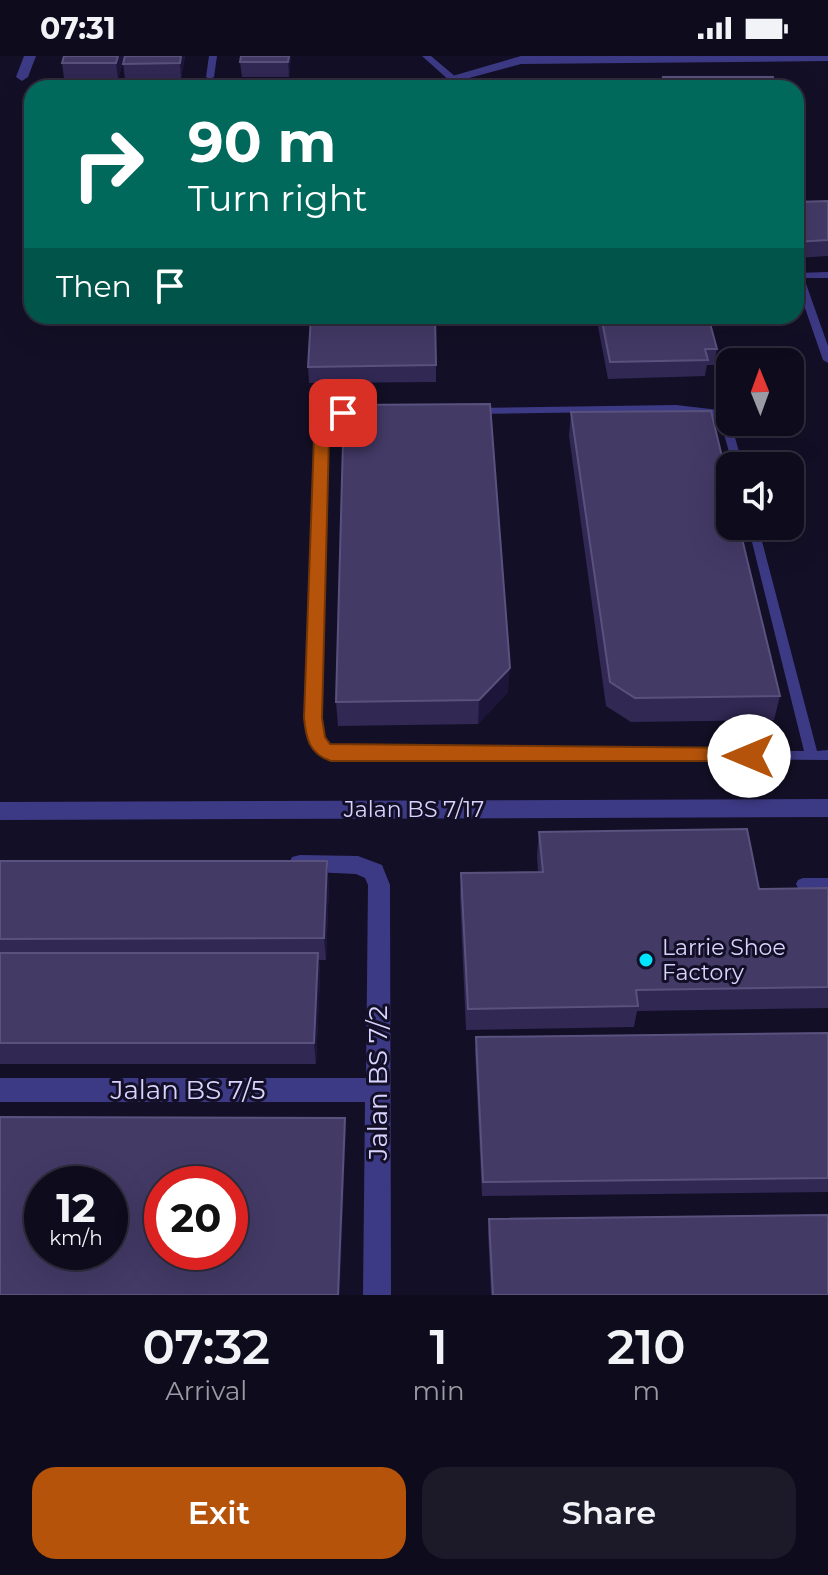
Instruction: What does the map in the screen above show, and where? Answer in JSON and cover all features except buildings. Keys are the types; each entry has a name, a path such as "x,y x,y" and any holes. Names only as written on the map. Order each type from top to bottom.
{"street":[{"path":"22,77 30,56"},
{"path":"454,80 521,60 828,57"},
{"name":"Jalan BS 7/17","path":"0,811 828,808"},
{"name":"Jalan BS 7/2","path":"275,864 358,865 374,872 379,885 377,1295"},
{"name":"Jalan BS 7/5","path":"0,1090 377,1090"}],"lane":[{"path":"210,77 213,56"},
{"path":"426,56 454,80"},
{"path":"804,275 828,275"},
{"path":"804,292 828,360"},
{"path":"465,411 695,408 715,412 724,422 734,452"},
{"path":"374,412 335,415 329,419 321,437 313,718 315,738 323,749 331,754 828,755"},
{"path":"757,540 812,756"},
{"path":"803,884 828,884"}],"place":[{"name":"Larrie Shoe Factory","path":"646,960"}],"route":[{"path":"343,413 329,419 321,437 321,522 313,718 315,738 323,749 331,754 749,756"}]}
